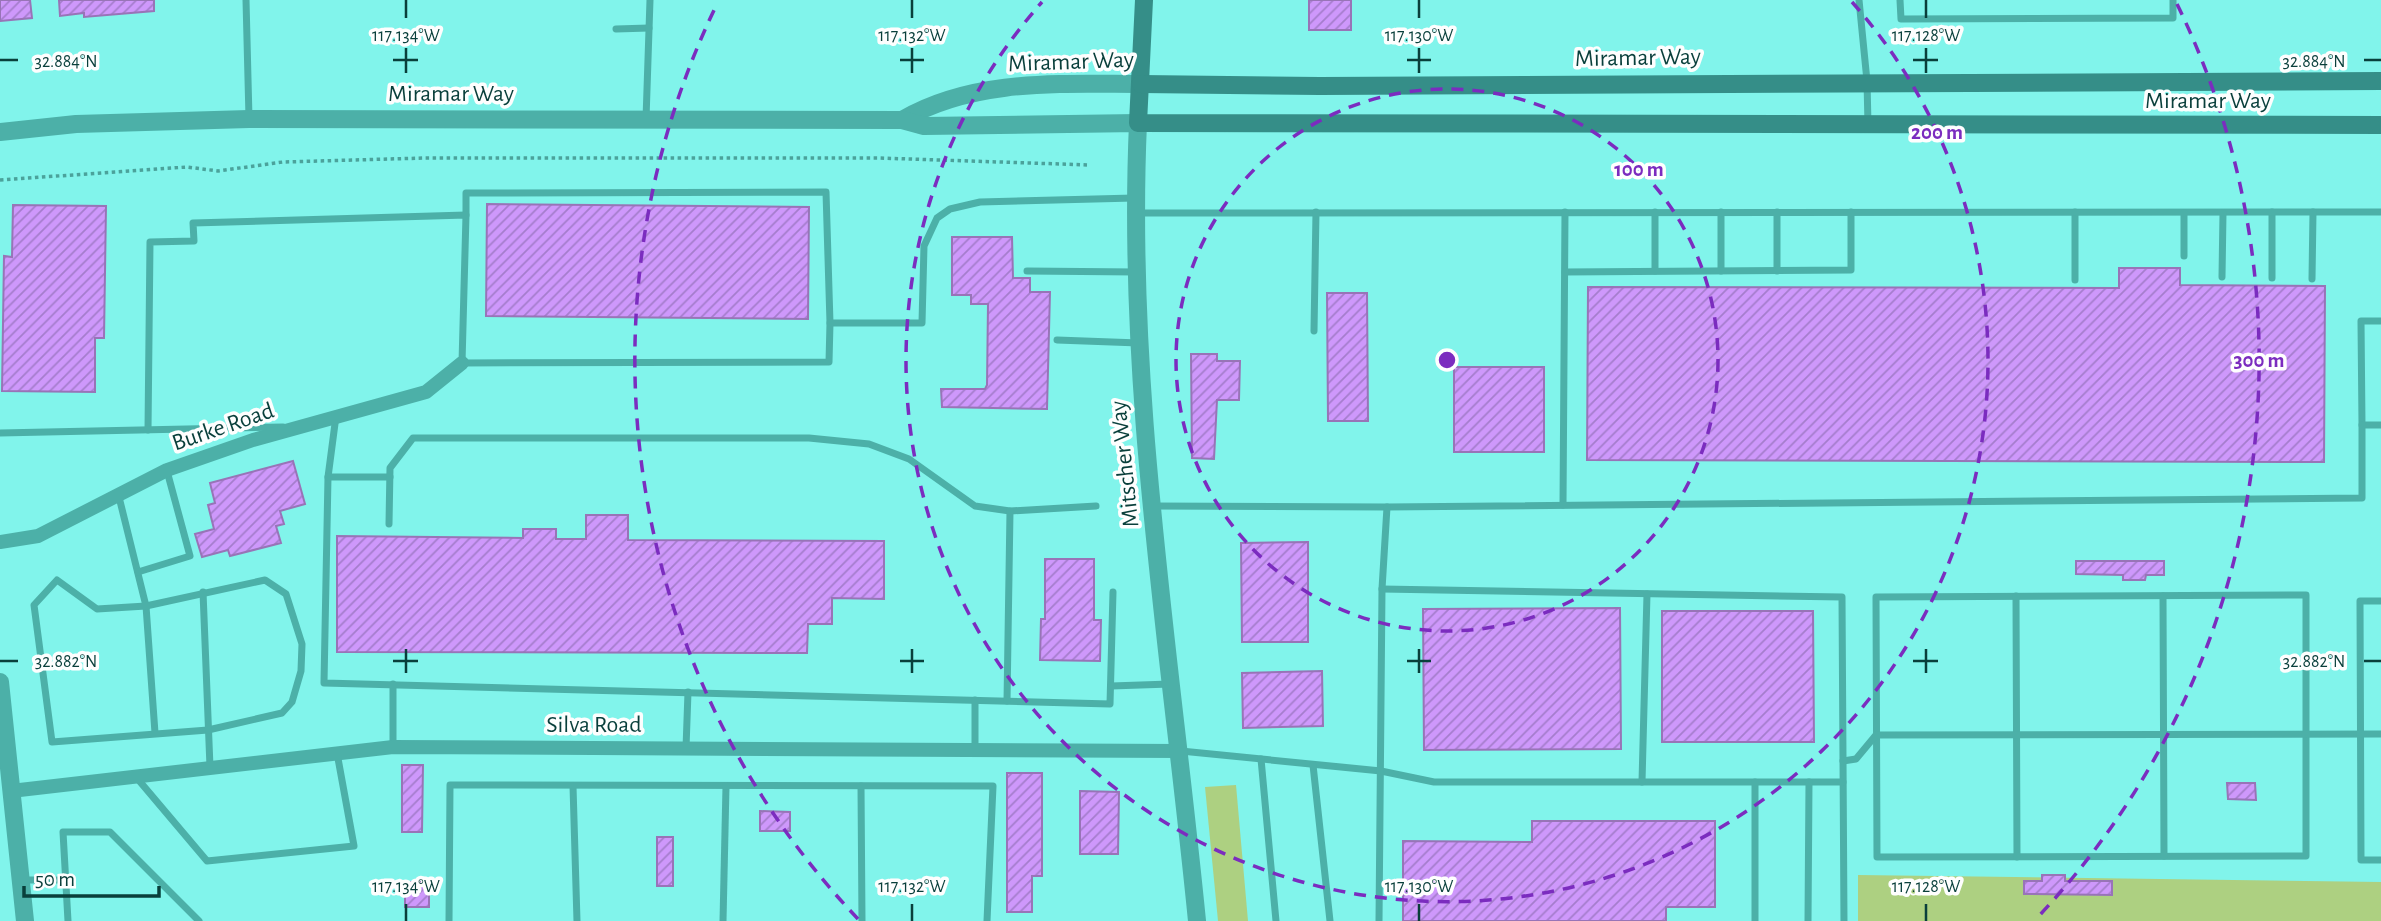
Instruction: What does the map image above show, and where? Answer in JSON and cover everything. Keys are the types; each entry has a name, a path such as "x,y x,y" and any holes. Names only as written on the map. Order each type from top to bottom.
{"main road":[{"name":"Mitscher Way","path":"1138,122 1144,0"},
{"name":"Miramar Way","path":"1141,83 1334,86 1867,81 2381,81"},
{"name":"Miramar Way","path":"1138,122 1868,126 2381,125"}],"street":[{"name":"Miramar Way","path":"902,120 923,107 1017,84 1141,83"},
{"name":"Miramar Way","path":"0,132 76,124 249,119 902,120 924,126 1138,122"},
{"name":"Mitscher Way","path":"1138,122 1135,205 1143,423 1197,921"},
{"name":"Burke Road","path":"0,542 38,536 83,515 118,492 167,470 292,427 426,393 462,363"},
{"path":"0,682 25,921"},
{"name":"Silva Road","path":"11,791 393,747 1180,751"}],"lane":[{"path":"246,0 249,119"},
{"path":"646,119 650,0"},
{"path":"1859,0 1867,81 1868,126"},
{"path":"1900,0 1901,19 2173,18 2174,0"},
{"path":"616,29 649,28"},
{"path":"826,192 829,362 462,363 466,215 466,193 826,192"},
{"path":"830,323 922,323 924,246 928,231 937,218 957,206 980,202 1316,212 2381,212"},
{"path":"1314,331 1316,212"},
{"path":"1563,505 1565,212"},
{"path":"1654,212 1655,271"},
{"path":"1721,212 1721,271"},
{"path":"1777,212 1777,271"},
{"path":"1565,272 1851,270 1851,212"},
{"path":"2075,212 2075,280"},
{"path":"2272,212 2272,278"},
{"path":"2312,279 2313,212"},
{"path":"2183,257 2184,213"},
{"path":"2221,278 2223,213"},
{"path":"148,430 150,242 194,241 193,223 466,215"},
{"path":"1027,271 1137,272"},
{"path":"1154,506 1387,507 2362,498 2361,321 2381,321"},
{"path":"1057,340 1139,343"},
{"path":"336,415 328,477 324,682 1110,704 1113,592"},
{"path":"2362,425 2381,425"},
{"path":"0,433 292,427"},
{"path":"389,524 390,468 413,438 809,438 869,443 909,459 975,506 1010,511 1096,506"},
{"path":"138,572 190,556 167,470"},
{"path":"328,477 390,477"},
{"path":"118,492 146,606 155,733"},
{"path":"1379,921 1382,589 1387,507"},
{"path":"1007,701 1010,511"},
{"path":"57,580 97,609 146,606 265,580 286,594 302,644 301,671 292,702 282,713 208,730 52,742 34,605 57,580"},
{"path":"1382,589 1842,597 1844,921"},
{"path":"203,592 210,768"},
{"path":"1642,782 1647,594"},
{"path":"2306,595 2306,856 1877,857 1876,597 2016,596 2306,595"},
{"path":"2016,596 2017,857"},
{"path":"2163,596 2164,856"},
{"path":"2381,601 2360,601 2361,860 2381,860"},
{"path":"1111,686 1172,683"},
{"path":"393,684 393,747"},
{"path":"686,748 688,692"},
{"path":"975,700 975,749"},
{"path":"1876,735 2381,734"},
{"path":"1843,761 1856,759 1876,735"},
{"path":"1180,751 1381,771 1434,782 1843,782"},
{"path":"136,777 207,861 354,846 337,753"},
{"path":"1261,759 1276,921"},
{"path":"1313,765 1330,921"},
{"path":"1755,782 1755,921"},
{"path":"1808,921 1809,782"},
{"path":"449,921 450,785 993,786 987,921"},
{"path":"573,786 578,921"},
{"path":"723,921 726,786"},
{"path":"861,786 862,921"},
{"path":"68,921 63,832 110,832 199,921"},
{"path":"20,880 65,880"}],"path":[{"path":"0,180 187,167 218,172 283,162 425,158 879,158 1090,165"}],"green space":[{"path":"1236,785 1248,921 1218,921 1205,787"},
{"path":"1858,875 2381,882 2381,921 1858,921"}],"building":[{"path":"0,0 30,0 32,18 0,21"},
{"path":"59,0 154,0 154,11 84,17 84,13 60,16"},
{"path":"1309,0 1351,0 1351,30 1309,30"},
{"path":"487,204 809,207 808,319 486,316"},
{"path":"13,205 106,206 104,338 95,338 95,392 2,391 4,256 12,257"},
{"path":"952,237 1012,237 1013,278 1030,278 1030,292 1050,292 1047,409 942,407 941,389 985,389 987,385 988,304 971,304 971,295 952,295"},
{"path":"2119,268 2180,268 2180,285 2325,286 2324,462 1587,460 1588,287 2119,288"},
{"path":"1327,293 1367,293 1368,421 1328,421"},
{"path":"1191,354 1217,354 1217,361 1240,361 1239,400 1217,400 1214,459 1192,458"},
{"path":"1454,367 1544,367 1544,452 1454,452"},
{"path":"293,461 305,504 280,511 284,524 276,526 281,543 230,556 228,550 202,557 195,534 214,529 208,505 215,503 210,483"},
{"path":"586,515 628,515 628,540 884,541 884,599 832,598 832,624 808,624 807,653 337,652 337,536 523,538 523,529 556,529 556,539 586,539"},
{"path":"1308,542 1308,642 1242,642 1241,543"},
{"path":"1045,559 1094,559 1094,620 1101,620 1100,661 1040,660 1041,619 1045,619"},
{"path":"2076,561 2164,561 2164,575 2146,575 2145,580 2123,580 2123,575 2076,574"},
{"path":"1620,608 1621,749 1424,750 1423,609"},
{"path":"1662,611 1813,611 1814,742 1662,742"},
{"path":"1322,671 1323,726 1243,728 1242,673"},
{"path":"402,765 423,765 422,832 402,832"},
{"path":"1007,773 1042,773 1042,876 1032,876 1032,912 1007,912"},
{"path":"2227,783 2255,783 2256,800 2228,799"},
{"path":"1080,791 1119,792 1118,854 1080,854"},
{"path":"760,811 790,812 790,831 760,831"},
{"path":"1532,821 1715,821 1715,907 1666,907 1666,921 1403,921 1403,841 1532,842"},
{"path":"657,837 673,837 673,886 657,886"},
{"path":"2042,875 2065,875 2065,881 2112,881 2112,895 2024,894 2024,881 2042,881"},
{"path":"405,882 429,882 429,907 405,907"}]}
